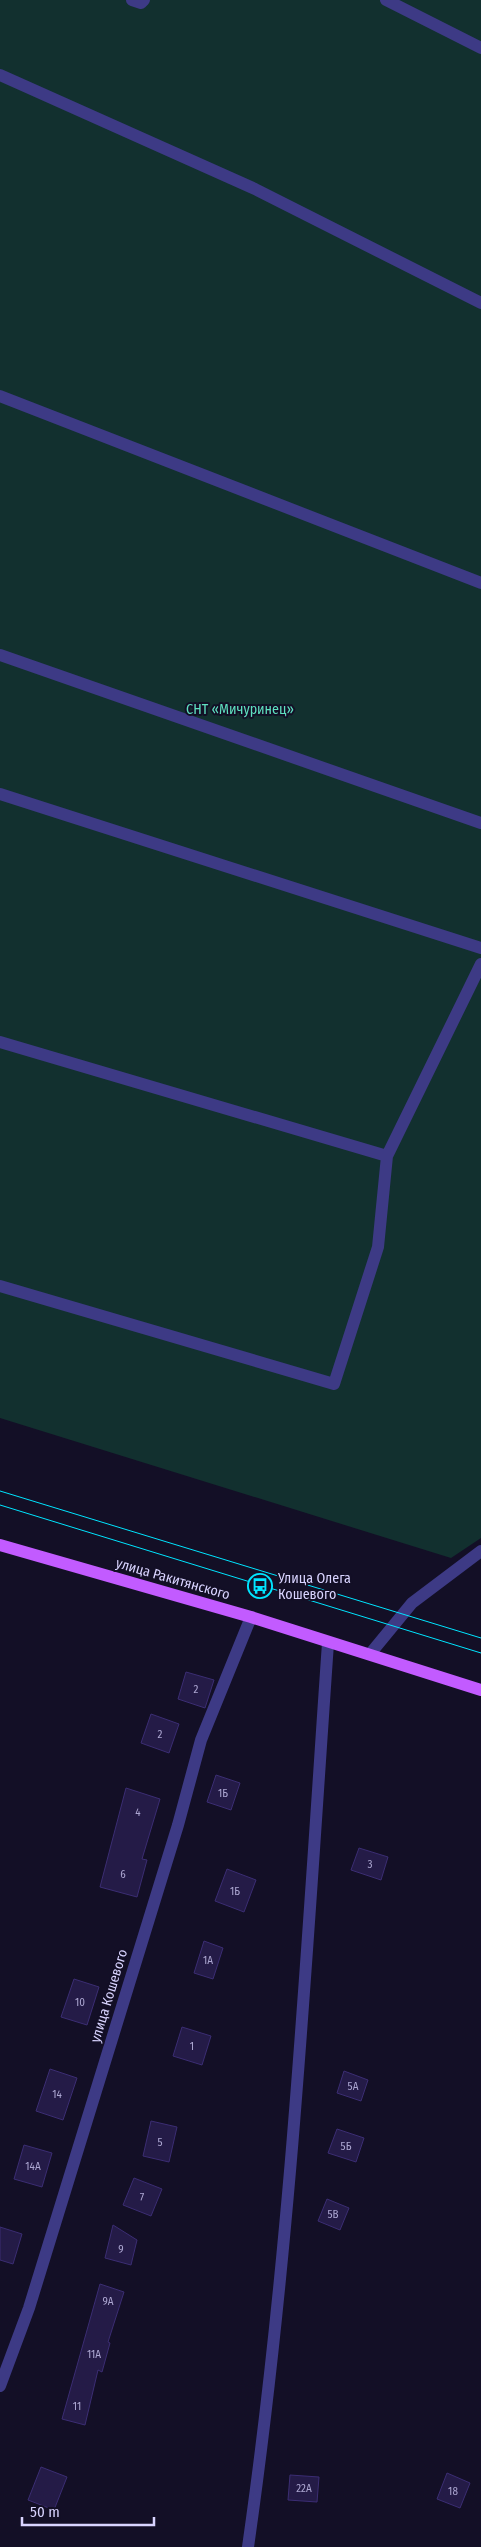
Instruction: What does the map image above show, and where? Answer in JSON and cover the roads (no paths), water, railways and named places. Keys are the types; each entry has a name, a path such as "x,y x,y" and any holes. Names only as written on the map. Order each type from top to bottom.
{"main road":[{"name":"улица Ракитянского","path":"0,1544 251,1617 481,1690"}],"street":[{"path":"132,0 141,3 144,0"},
{"path":"386,0 481,48"},
{"path":"0,76 255,189 481,304"},
{"path":"0,396 481,583"},
{"path":"0,655 481,823"},
{"path":"0,794 481,948"},
{"path":"0,1286 334,1384 378,1247 387,1156 481,964"},
{"path":"0,1042 387,1156"},
{"path":"370,1654 412,1603 481,1551"},
{"name":"улица Кошевого","path":"0,2386 32,2298 178,1825 201,1740 251,1617"},
{"path":"248,2547 272,2349 306,1983 328,1643"}],"tram line":[{"path":"0,1491 481,1638"},
{"path":"0,1505 481,1653"}],"place":[{"name":"Улица Олега Кошевого","path":"260,1586"}],"park label":[{"name":"СНТ «Мичуринец»","path":"240,709"}]}
